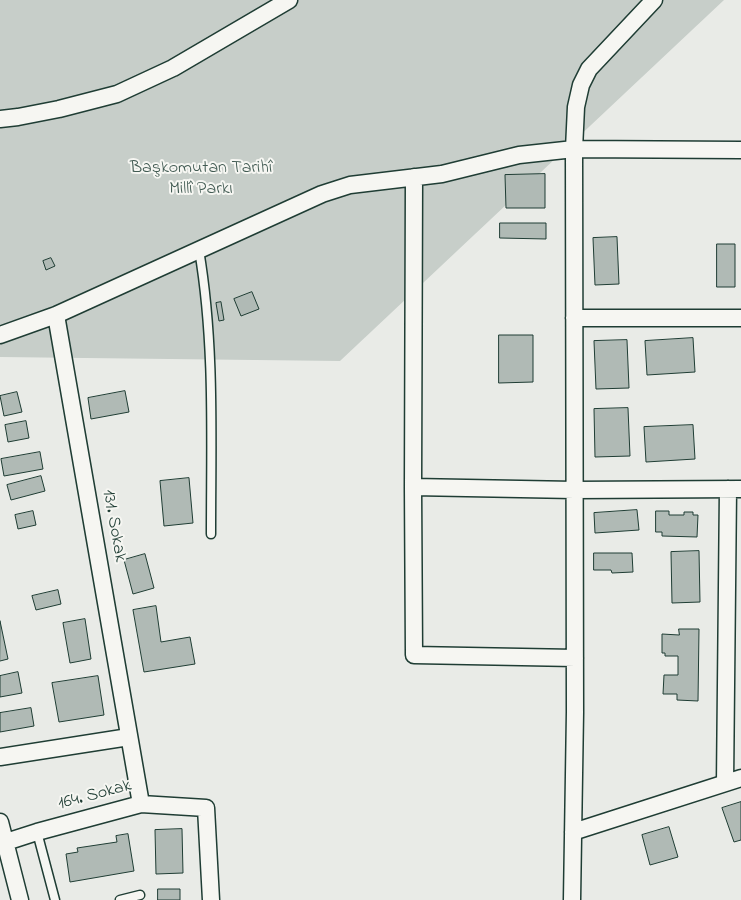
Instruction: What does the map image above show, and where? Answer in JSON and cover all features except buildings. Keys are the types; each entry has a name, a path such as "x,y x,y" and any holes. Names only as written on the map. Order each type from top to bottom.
{"street":[{"path":"0,119 59,110 117,94 173,68 289,0"},
{"path":"572,900 575,658 574,149 576,108 581,85 590,69 654,0"},
{"path":"0,335 56,315 322,194 350,185 442,174 519,155 574,149 741,150"},
{"path":"414,177 414,655 575,658"},
{"name":"131. Sokak","path":"56,315 141,804"},
{"path":"574,318 741,318"},
{"path":"414,487 574,490 735,489 725,783"},
{"path":"0,757 129,737"},
{"path":"573,832 741,778"},
{"name":"164. Sokak","path":"2,843 141,804 206,808 211,900"},
{"path":"0,822 2,843 20,900"}],"lane":[{"path":"199,250 205,287 211,353 211,534"},
{"path":"37,832 55,900"},
{"path":"120,900 140,896"}],"green space":[{"name":"Başkomutan Tarihî Millî Parkı","path":"0,0 724,0 340,361 0,357"}]}
